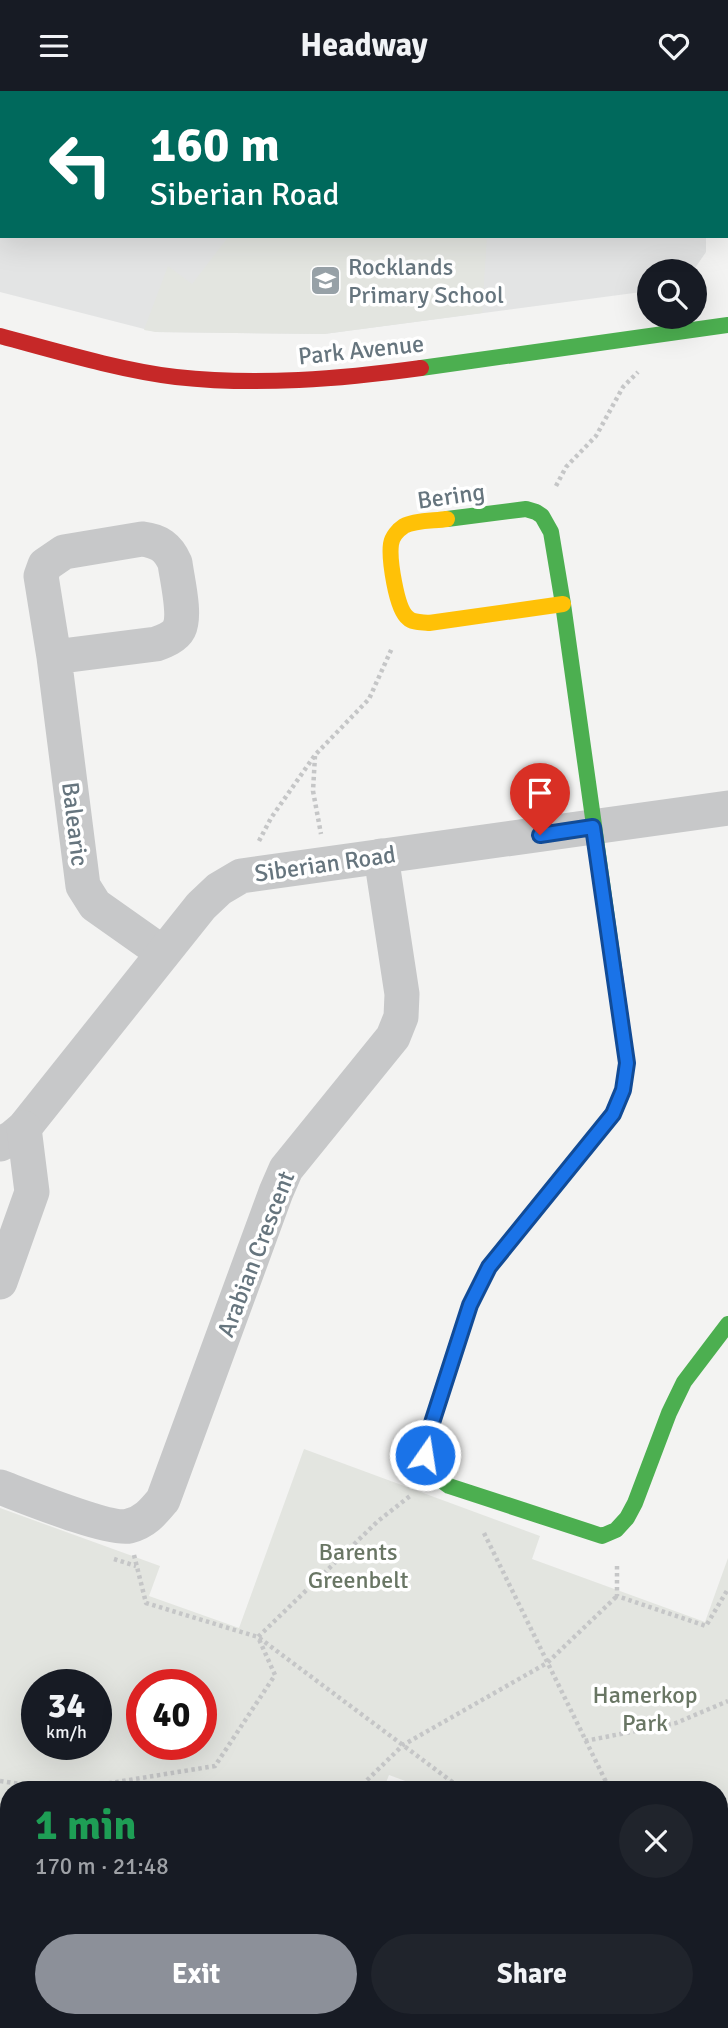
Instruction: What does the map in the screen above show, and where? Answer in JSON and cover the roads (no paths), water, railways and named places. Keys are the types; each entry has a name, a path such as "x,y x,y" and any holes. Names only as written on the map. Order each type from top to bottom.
{"street":[{"name":"Park Avenue","path":"0,336 94,361 175,377 285,380 362,376 728,325"},
{"name":"Bering","path":"534,510 541,515 551,532 563,604 429,623 414,622 406,617 398,601 391,546 395,535 406,526 534,510"},
{"path":"563,604 627,1063 623,1090 613,1114 489,1267 470,1305 429,1432 425,1455 435,1476 449,1486 602,1536 616,1530 635,1503 684,1381 728,1324"},
{"name":"Balearic","path":"54,657 83,886 95,905 163,953"},
{"name":"Siberian Road","path":"12,1136 201,905 219,888 241,876 728,809"},
{"name":"Arabian Crescent","path":"0,1487 104,1524 127,1527 147,1519 163,1500 286,1169 393,1037 401,1017 402,994 381,856"},
{"path":"0,1282 33,1192 12,1136"}],"place":[{"name":"Rocklands Primary School","path":"325,281"}],"park label":[{"name":"Barents Greenbelt","path":"358,1566"},
{"name":"Hamerkop Park","path":"645,1709"}]}
